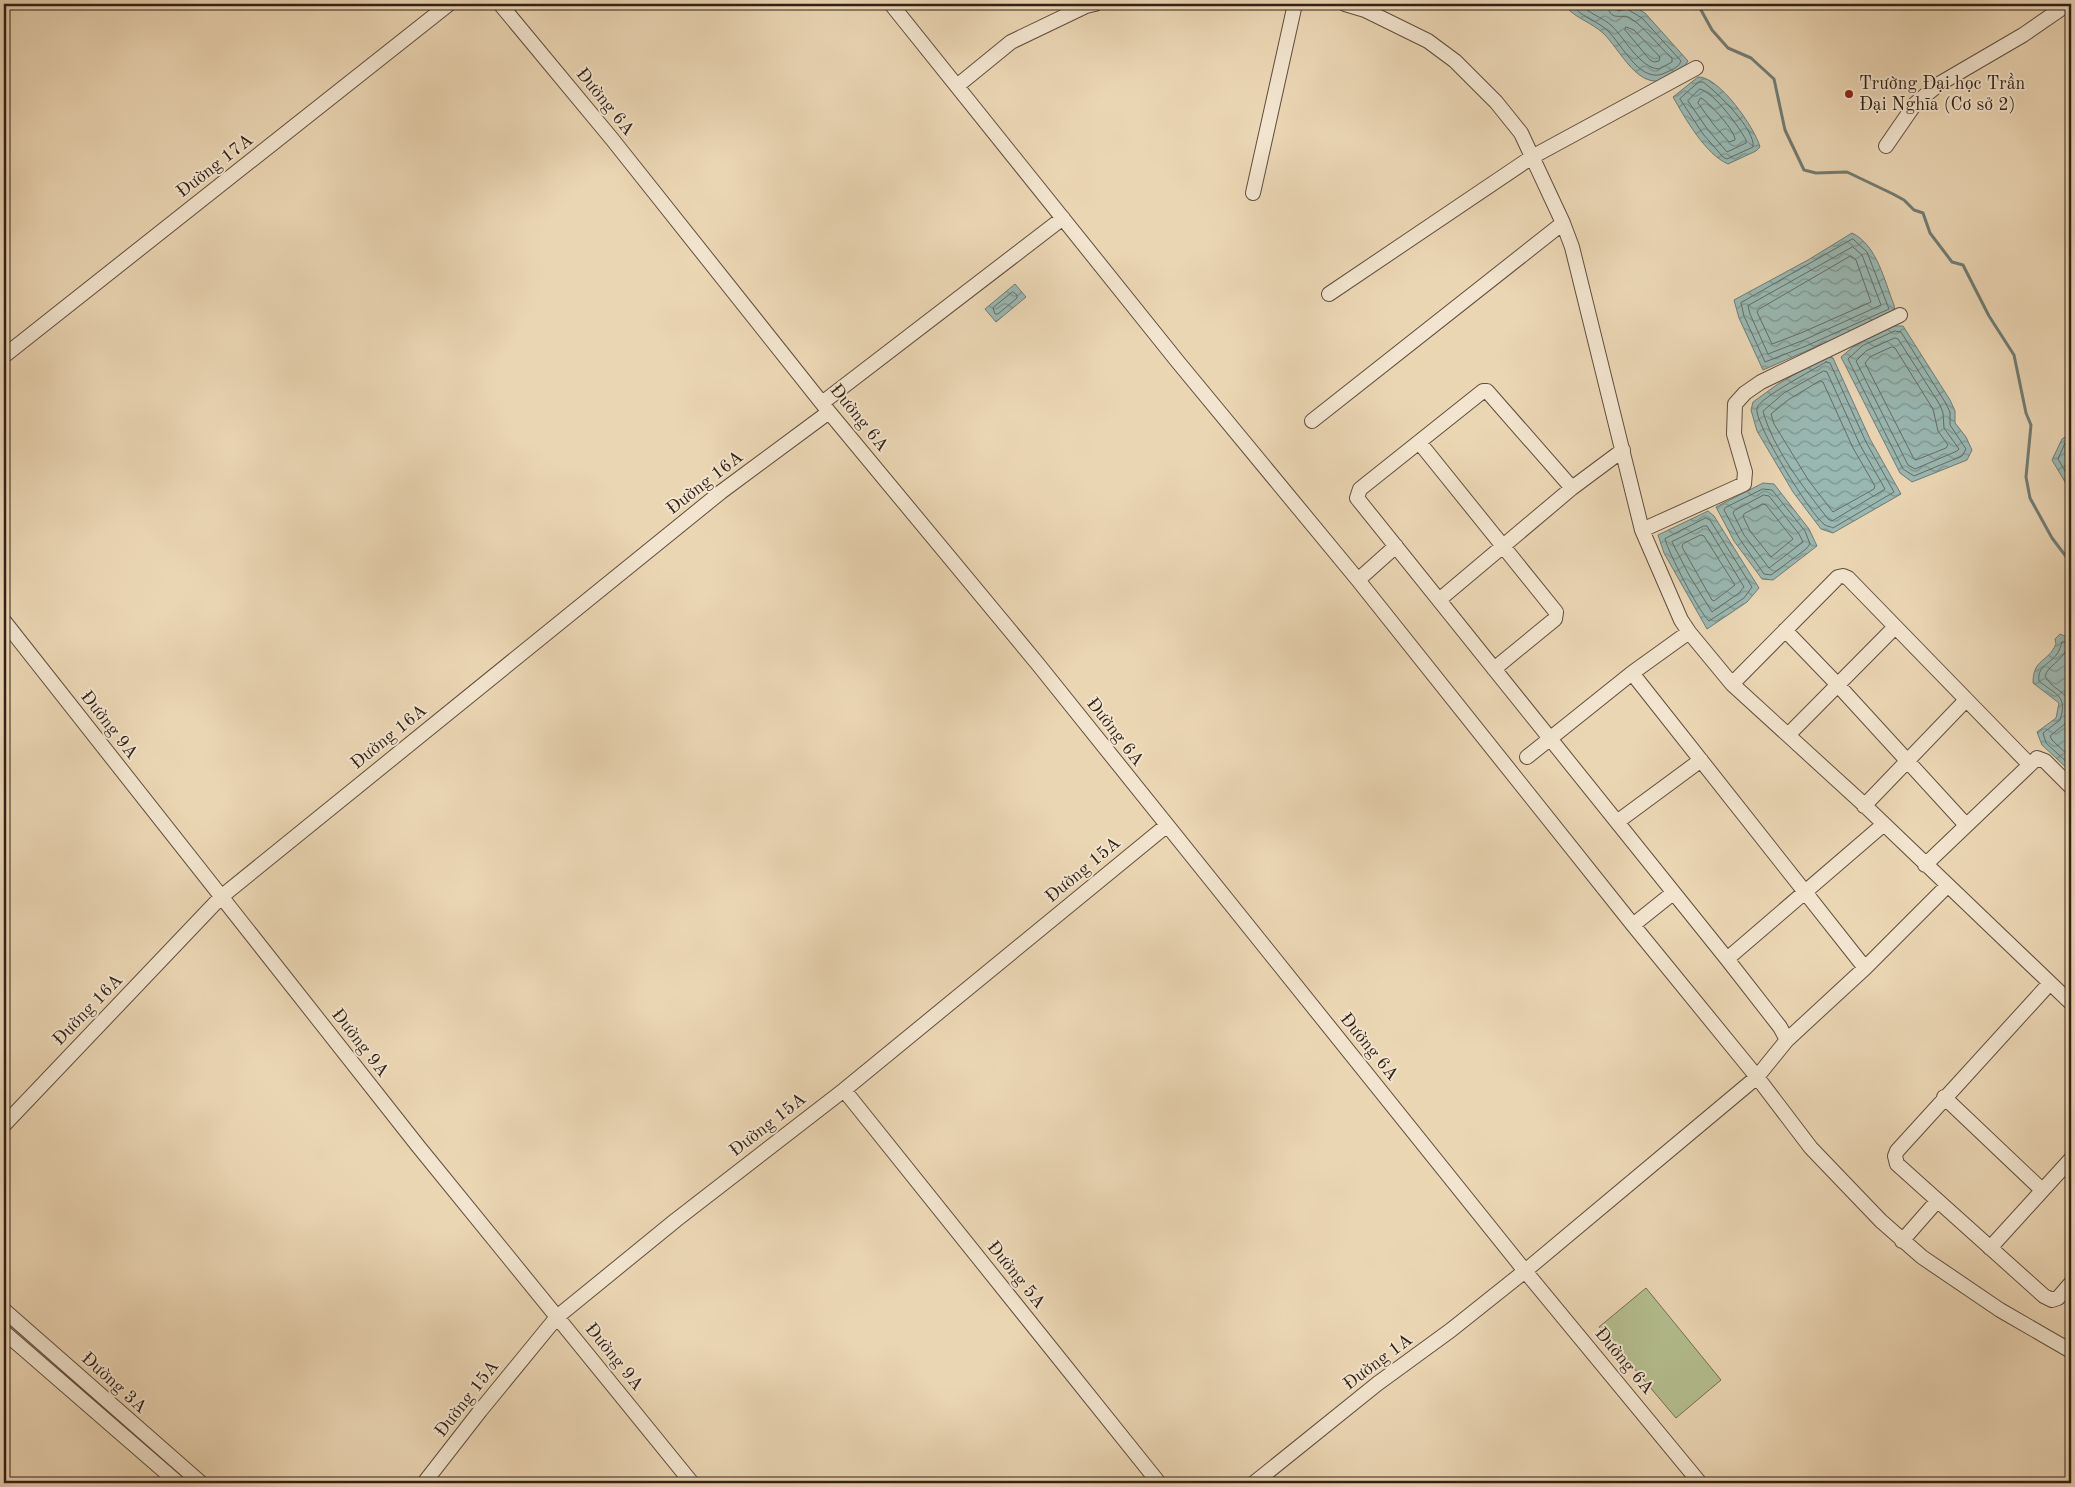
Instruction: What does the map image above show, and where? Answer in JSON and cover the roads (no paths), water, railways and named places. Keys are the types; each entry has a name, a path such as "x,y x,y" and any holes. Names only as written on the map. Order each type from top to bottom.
{"street":[{"name":"Đường 17A","path":"4,356 449,4"},
{"name":"Đường 6A","path":"500,4 612,139 826,408 1037,663 1525,1271 1700,1483"},
{"path":"891,4 1178,362 1358,580 1632,925 1757,1076 1811,1148 1880,1221 1902,1241 1972,1292 2071,1350"},
{"path":"957,86 1011,42 1086,6 1095,4"},
{"path":"1253,193 1295,4"},
{"path":"1345,4 1365,10 1420,36 1455,61 1496,102 1521,133 1563,223 1572,247 1642,530 1681,620 1689,632 1732,684 1884,824 2071,1003"},
{"path":"1886,146 1915,104 1938,84 2023,35 2068,4"},
{"path":"1329,294 1532,157 1696,68"},
{"name":"Đường 16A","path":"4,1125 221,897 1063,218"},
{"path":"1312,421 1563,223"},
{"path":"1642,530 1744,484 1746,472 1734,434 1735,404 1745,393 1761,382 1900,315"},
{"path":"1572,488 1487,391 1483,391 1360,489 1357,498 1727,959 1780,1027 1787,1040"},
{"path":"1419,442 1556,612 1555,619 1494,669"},
{"path":"1439,600 1572,488 1623,450"},
{"path":"1358,580 1396,546"},
{"path":"1732,684 1838,577 1843,576 1848,578 2029,764"},
{"name":"Đường 9A","path":"4,621 418,1146 692,1483"},
{"path":"1788,735 1895,627"},
{"path":"1785,630 1966,825"},
{"path":"1527,757 1632,673 1689,632"},
{"path":"1632,673 1865,968"},
{"path":"1864,806 1966,700"},
{"path":"1925,865 2036,758 2041,758 2071,787"},
{"path":"1617,822 1701,760"},
{"path":"1727,959 1884,824"},
{"name":"Đường 15A","path":"424,1483 557,1317 676,1220 844,1090 1166,826"},
{"name":"Đường 1A","path":"1254,1483 1377,1384 1452,1330 1525,1271 1757,1076 1787,1040 1865,968 1947,886"},
{"path":"1632,925 1673,893"},
{"path":"2050,983 1944,1097 1897,1151 1895,1156 1897,1164 2044,1296 2052,1300 2058,1298 2071,1283"},
{"name":"Đường 5A","path":"844,1090 1159,1483"},
{"path":"1944,1097 2042,1190"},
{"path":"1990,1248 2071,1159"},
{"path":"1902,1241 1937,1201"},
{"name":"Đường 3A","path":"4,1310 201,1483"},
{"name":"Đường 3A","path":"4,1332 178,1483"}],"water":[{"path":"1570,4 1617,4 1620,7 1630,4 1645,13 1688,61 1684,67 1667,78 1657,81 1648,80 1631,67 1603,33 1568,9"},
{"path":"1698,77 1716,85 1744,116 1757,138 1760,147 1756,151 1728,164 1711,152 1704,144 1673,97"},
{"path":"1852,233 1861,239 1874,254 1883,274 1895,312 1763,370 1739,318 1734,300 1808,260"},
{"path":"1015,284 1026,297 996,322 985,309"},
{"path":"1895,326 1903,326 1950,400 1955,411 1955,423 1966,437 1972,450 1967,460 1912,482 1900,473 1841,357 1859,342"},
{"path":"1826,356 1833,358 1870,439 1901,494 1833,533 1821,529 1793,492 1757,431 1751,410 1753,402 1778,384"},
{"path":"2071,433 2071,492 2052,460 2062,439"},
{"path":"1763,483 1774,484 1809,529 1817,546 1773,580 1762,579 1734,541 1716,507"},
{"path":"1708,511 1714,516 1759,588 1747,602 1707,629 1664,553 1658,535"},
{"path":"2060,634 2071,639 2071,772 2042,745 2037,732 2056,718 2059,703 2033,683 2035,669 2053,650 2056,644 2055,639"}],"waterway":[{"path":"1695,4 1701,10 1712,30 1728,48 1751,58 1774,79 1785,130 1804,170 1816,173 1847,172 1904,200 1914,210 1923,213 1930,233 1952,262 1963,265 1989,316 2014,355 2026,413 2031,425 2026,477 2030,498 2052,538 2071,563"}],"place":[{"name":"Trường Đại học Trần Đại Nghĩa (Cơ sở 2)","path":"1849,94"}]}
